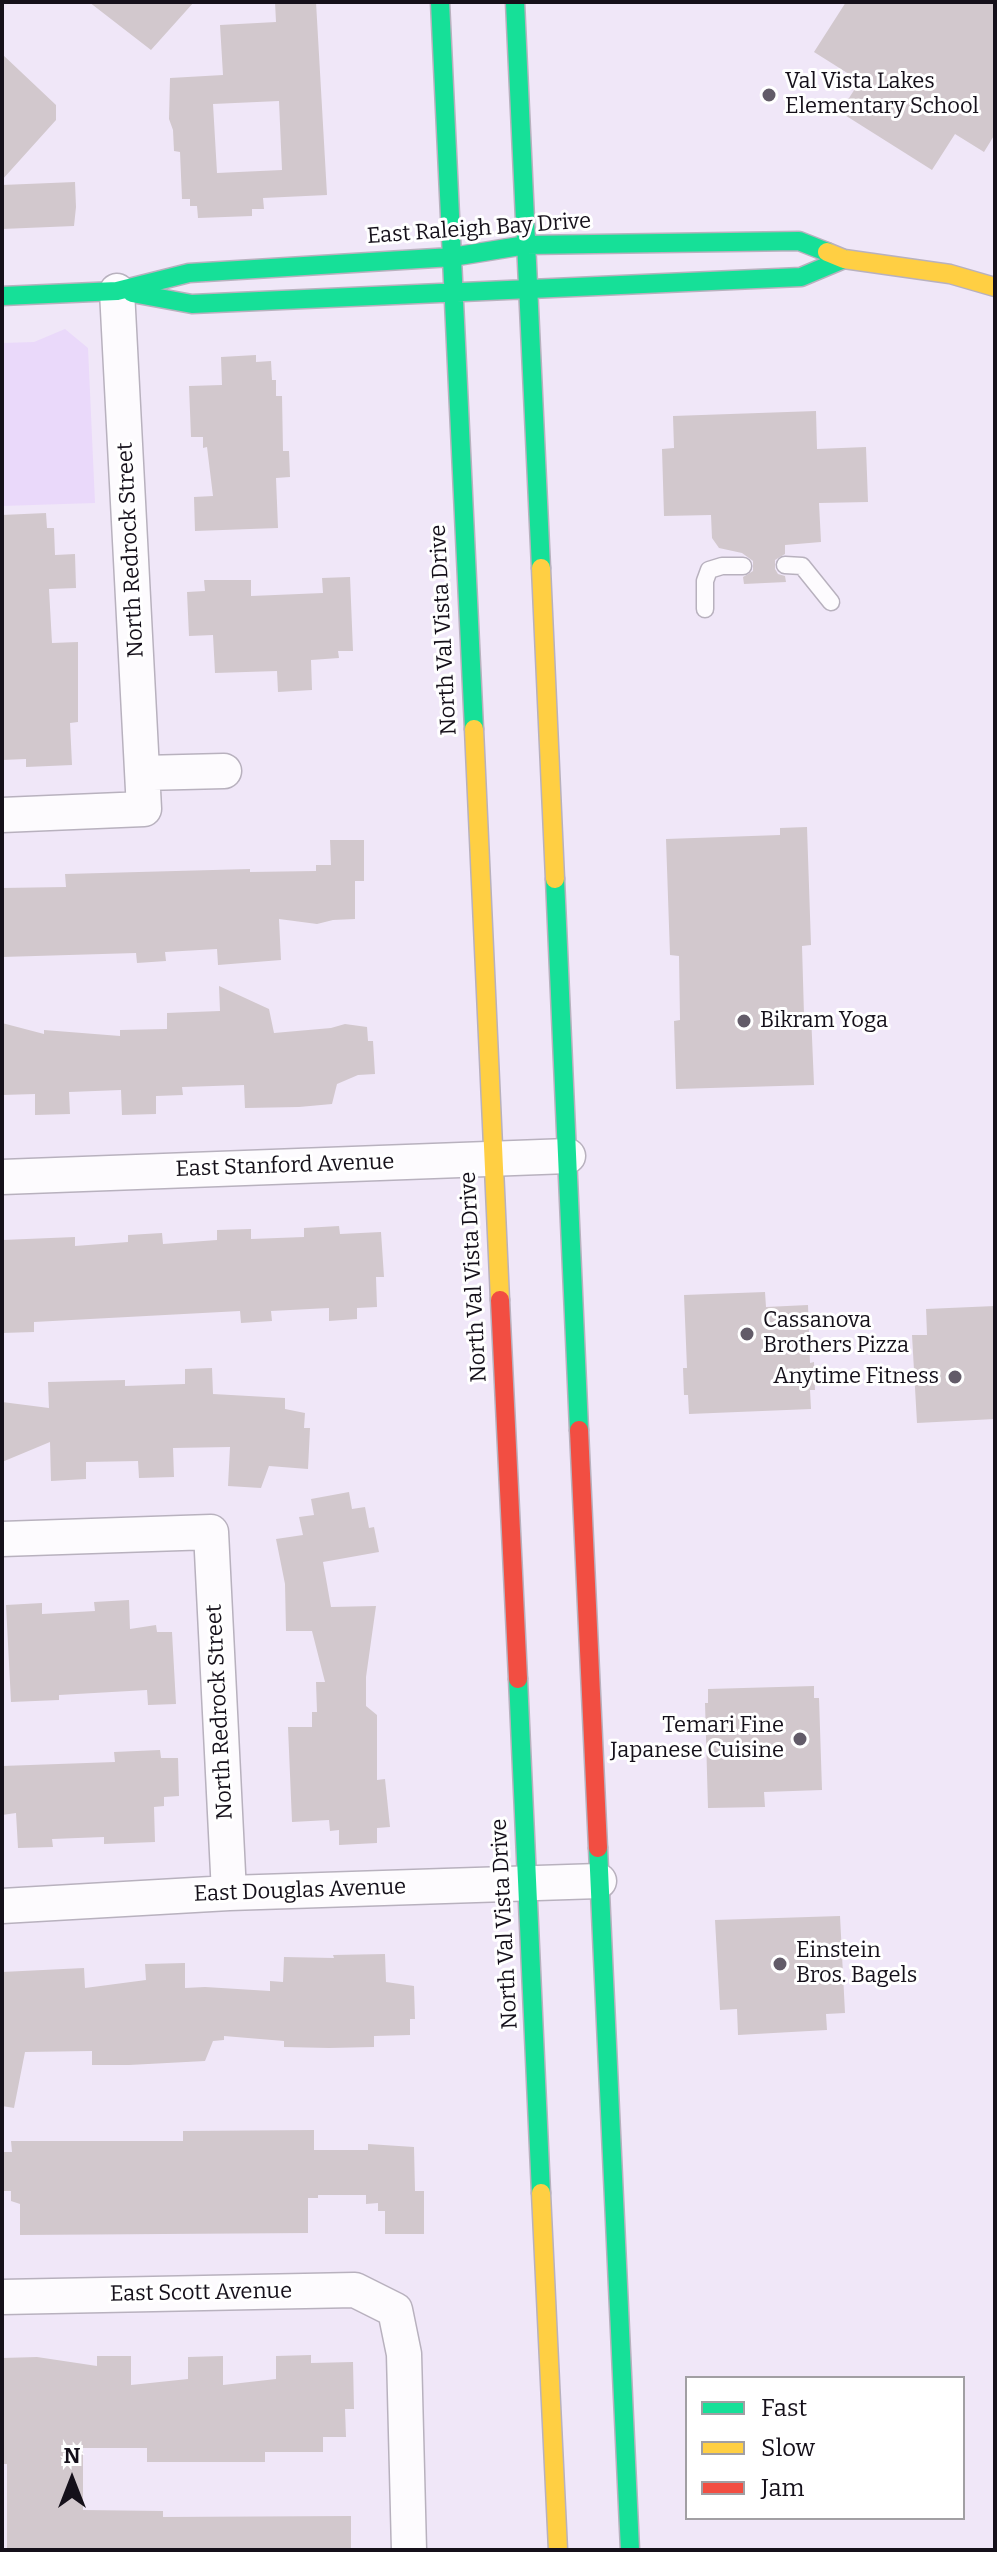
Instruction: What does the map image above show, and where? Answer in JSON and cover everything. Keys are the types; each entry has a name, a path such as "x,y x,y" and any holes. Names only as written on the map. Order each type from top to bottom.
{"main road":[{"name":"North Val Vista Drive","path":"440,2 558,2550"},
{"path":"515,2 630,2550"},
{"name":"East Raleigh Bay Drive","path":"2,296 117,291 189,273 452,257 526,245 799,241 844,259 950,274 995,287"},
{"name":"East Raleigh Bay Drive","path":"117,291 192,304 801,277 844,259"}],"street":[{"name":"North Redrock Street","path":"2,815 144,809 117,291"},
{"path":"143,773 224,771"},
{"name":"East Stanford Avenue","path":"2,1177 568,1156"},
{"name":"North Redrock Street","path":"2,1539 211,1532 229,1893"},
{"name":"East Douglas Avenue","path":"2,1906 229,1893 599,1881"},
{"name":"East Scott Avenue","path":"2,2297 355,2290 395,2310 404,2354 409,2550"}],"lane":[{"path":"785,565 802,566 831,602"},
{"path":"705,609 705,581 709,570 722,566 743,566"}],"shaded area":[{"path":"65,329 88,348 95,503 2,506 2,343 34,342"}],"building":[{"path":"89,2 194,2 151,50"},
{"path":"275,2 316,2 327,195 263,198 264,209 252,209 252,216 198,218 197,206 190,206 190,199 182,199 180,152 174,151 169,119 170,78 223,75 220,25 276,22","holes":["279,101 282,170 217,173 213,104"]},
{"path":"846,2 995,2 995,134 984,152 955,134 932,170 840,112 860,81 814,52"},
{"path":"2,54 56,105 56,120 2,180"},
{"path":"75,182 74,226 2,229 2,185"},
{"path":"256,355 256,362 271,361 276,396 282,396 283,451 289,451 290,477 276,478 278,528 195,531 194,497 213,496 207,447 203,448 203,437 191,437 189,386 222,385 221,357"},
{"path":"816,411 817,449 866,447 868,502 819,503 821,542 785,545 785,554 775,560 775,569 785,576 786,582 744,584 743,577 753,571 753,561 742,553 719,548 712,538 711,515 664,516 662,449 674,448 673,416"},
{"path":"46,513 47,528 54,528 55,555 75,554 76,588 49,589 52,643 78,642 78,722 70,723 72,765 26,767 26,759 2,760 2,515"},
{"path":"350,577 353,651 338,651 339,658 311,660 312,690 278,692 277,671 215,673 213,635 189,636 187,592 205,591 204,580 251,580 251,596 323,593 322,578"},
{"path":"807,827 811,945 802,946 804,1015 811,1014 814,1085 676,1089 674,1021 680,1020 679,956 670,955 666,839 780,835 780,828"},
{"path":"330,840 364,840 364,881 355,881 355,919 317,924 279,919 281,960 218,965 217,949 165,952 166,961 137,963 136,953 2,957 2,888 66,887 65,874 250,869 250,872 316,871 316,865 331,865"},
{"path":"219,986 269,1009 274,1033 345,1024 367,1027 368,1041 373,1041 375,1074 358,1075 337,1084 332,1104 299,1107 245,1108 244,1085 182,1087 183,1095 156,1096 156,1114 122,1115 121,1090 69,1092 70,1114 35,1115 35,1094 2,1095 2,1023 44,1034 44,1030 120,1036 120,1030 167,1029 167,1013 220,1011"},
{"path":"339,1226 340,1234 381,1232 384,1277 376,1277 377,1307 357,1308 357,1319 329,1321 329,1308 271,1311 272,1321 241,1323 240,1311 34,1322 34,1332 2,1333 2,1240 75,1237 75,1246 128,1242 128,1235 162,1233 163,1244 217,1240 217,1230 251,1229 251,1239 304,1237 304,1228"},
{"name":"Cassanova Brothers Pizza","path":"765,1292 766,1307 808,1305 810,1363 814,1362 815,1390 810,1390 811,1409 689,1414 688,1395 684,1395 683,1368 687,1368 684,1295"},
{"name":"Anytime Fitness","path":"995,1306 995,1419 917,1423 912,1335 927,1335 926,1309"},
{"path":"212,1368 213,1394 285,1398 285,1409 305,1413 304,1428 310,1428 308,1469 269,1466 261,1488 228,1486 230,1447 173,1448 174,1477 139,1478 138,1461 86,1462 86,1479 51,1481 50,1442 2,1462 2,1402 49,1408 48,1382 125,1380 125,1386 185,1384 185,1369"},
{"path":"349,1492 352,1509 365,1507 369,1528 374,1527 379,1552 323,1562 331,1607 376,1606 366,1677 366,1706 377,1715 377,1780 385,1779 390,1827 377,1828 377,1843 339,1845 339,1830 330,1831 329,1820 292,1822 288,1727 312,1727 312,1712 317,1712 316,1682 325,1682 312,1631 286,1631 285,1584 276,1539 303,1535 299,1517 314,1515 311,1499"},
{"path":"129,1600 130,1629 156,1625 157,1632 172,1632 176,1704 148,1705 147,1690 59,1695 59,1700 11,1702 6,1605 42,1603 42,1614 95,1611 94,1602"},
{"path":"814,1686 814,1698 819,1698 822,1790 764,1792 765,1807 708,1808 705,1703 708,1703 708,1689"},
{"path":"160,1750 161,1758 178,1758 179,1796 164,1797 164,1806 154,1807 155,1842 104,1844 104,1837 52,1839 53,1847 18,1848 16,1813 2,1815 2,1766 115,1762 114,1752"},
{"name":"Einstein Bros. Bagels","path":"840,1916 845,2013 826,2014 827,2030 738,2035 737,2009 720,2010 715,1920"},
{"path":"385,1954 386,1982 414,1986 415,2019 410,2019 410,2035 374,2036 374,2047 329,2048 284,2047 284,2041 224,2036 224,2040 213,2041 205,2061 129,2065 92,2065 92,2051 25,2052 14,2108 2,2106 2,1972 84,1968 85,1988 146,1980 145,1964 185,1963 185,1988 270,1991 270,1981 283,1982 284,1957 334,1958 333,1955"},
{"path":"314,2130 314,2150 368,2150 368,2144 414,2147 415,2191 424,2191 424,2234 385,2234 385,2211 378,2211 378,2203 366,2204 366,2195 318,2195 318,2198 308,2198 308,2233 20,2235 20,2204 11,2201 11,2191 2,2191 2,2152 12,2152 11,2141 183,2141 183,2131"},
{"path":"311,2355 311,2363 353,2362 354,2409 345,2409 346,2437 323,2437 323,2452 265,2452 265,2462 147,2462 147,2448 83,2448 83,2510 163,2511 163,2517 351,2516 351,2550 7,2550 2,2358 37,2357 97,2366 97,2356 131,2356 131,2385 188,2379 188,2357 223,2356 223,2385 276,2379 276,2356"}],"traffic: fast":[{"path":"440,2 474,729"},
{"path":"515,2 541,568"},
{"path":"2,296 117,291 189,273 452,257 526,245 799,241 827,252"},
{"path":"132,293 192,304 801,277 844,259"},
{"path":"555,879 579,1430"},
{"path":"518,1679 541,2193"},
{"path":"598,1848 630,2550"}],"traffic: slow":[{"path":"827,252 844,259 950,274 995,287"},
{"path":"541,568 555,879"},
{"path":"474,729 500,1300"},
{"path":"541,2193 558,2550"}],"traffic: jam":[{"path":"500,1300 518,1679"},
{"path":"579,1430 598,1848"}],"place":[{"name":"Val Vista Lakes Elementary School","path":"769,95"},
{"name":"Bikram Yoga","path":"744,1021"},
{"name":"Cassanova Brothers Pizza","path":"747,1334"},
{"name":"Anytime Fitness","path":"955,1377"},
{"name":"Temari Fine Japanese Cuisine","path":"800,1739"},
{"name":"Einstein Bros. Bagels","path":"780,1964"}]}
